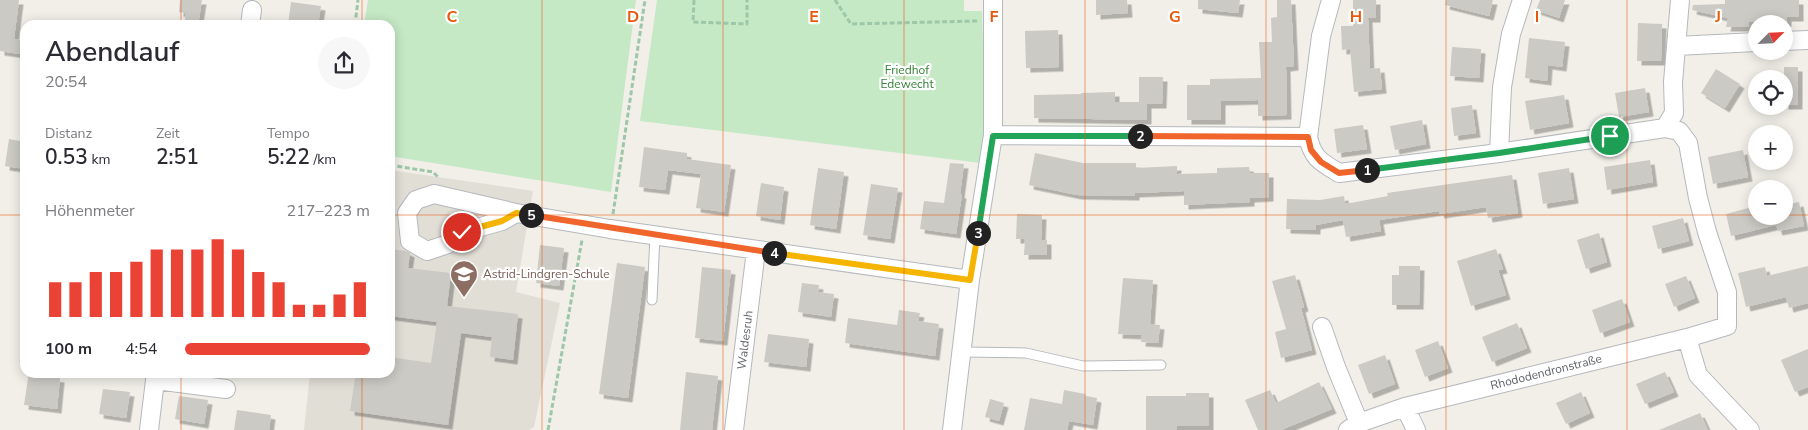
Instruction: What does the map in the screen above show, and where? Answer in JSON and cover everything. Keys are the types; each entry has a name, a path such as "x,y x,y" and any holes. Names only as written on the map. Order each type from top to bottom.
{"street":[{"path":"952,430 963,352 970,280 993,136 993,0"},
{"path":"1331,0 1321,36 1308,137 1311,150 1321,162 1339,173 1499,153 1665,128 1674,113 1673,82 1680,0"},
{"path":"1499,153 1502,87 1511,34 1522,0"},
{"path":"1793,41 1808,40"},
{"path":"1676,46 1748,42"},
{"name":"Rhododendronstraße","path":"1322,327 1336,366 1353,426 1405,408 1688,338 1727,326 1727,292 1698,198 1688,143 1679,131 1665,128"},
{"path":"993,136 1308,137"},
{"path":"516,213 502,221 462,232 448,244 427,251 410,242 407,212 416,200 434,194 516,213 610,229 970,280"},
{"name":"Waldesruh","path":"734,430 756,250"},
{"path":"1688,338 1698,375 1750,430"},
{"path":"149,430 156,378"},
{"path":"167,378 226,389"},
{"path":"1405,408 1416,430"}],"lane":[{"path":"652,300 655,235"},
{"path":"963,352 1026,353 1083,366 1161,365"}],"path":[{"path":"356,20 358,0"},
{"path":"610,229 646,0"},
{"path":"694,0 693,22 747,24 747,0"},
{"path":"835,0 851,24 974,20 992,25"},
{"path":"395,166 434,172 440,179"},
{"path":"548,430 585,224"}],"shaded area":[{"name":"Astrid-Lindgren-Schule","path":"395,171 533,191 516,292 560,303 534,427 529,430 304,430 309,378 395,378"}],"green space":[{"path":"368,0 636,0 611,192 395,157 395,20 365,20"},
{"name":"Friedhof Edewecht","path":"657,0 964,0 964,11 982,11 985,115 981,163 640,121"}],"building":[{"path":"0,0 19,0 14,39 20,40 20,54 0,51"},
{"path":"180,0 202,0 199,20 185,20 186,13 179,12"},
{"path":"1096,0 1127,0 1128,13 1096,15"},
{"path":"1198,0 1240,0 1238,13 1198,9"},
{"path":"1277,0 1291,0 1294,66 1286,67 1287,115 1258,116 1258,100 1221,101 1221,120 1187,120 1187,85 1210,85 1210,79 1261,78 1259,42 1272,42 1271,18 1277,17"},
{"path":"1353,0 1376,0 1376,18 1368,18 1370,69 1380,68 1382,89 1354,92 1350,49 1342,50 1341,26 1353,26"},
{"path":"1446,0 1493,0 1489,16 1445,5"},
{"path":"1540,0 1565,0 1559,18 1536,10"},
{"path":"1725,0 1799,0 1799,17 1793,17 1793,15 1748,15 1748,27 1726,27 1728,18 1692,10 1693,5 1725,4"},
{"path":"291,2 321,6 319,20 289,20"},
{"path":"1638,23 1662,24 1661,61 1637,61"},
{"path":"1058,30 1059,67 1026,68 1025,31"},
{"path":"1529,38 1565,42 1562,67 1548,65 1547,81 1525,78"},
{"path":"1452,47 1481,49 1479,78 1450,76"},
{"path":"1784,67 1798,67 1798,105 1793,105 1793,70 1784,70"},
{"path":"1716,69 1740,84 1725,108 1701,93"},
{"path":"1139,77 1163,77 1162,104 1147,104 1147,120 1034,118 1034,95 1115,92 1115,102 1139,102"},
{"path":"1645,88 1649,112 1619,117 1615,93"},
{"path":"1564,95 1569,123 1530,130 1525,101"},
{"path":"1472,105 1476,133 1454,136 1451,108"},
{"path":"1422,120 1426,144 1395,150 1390,126"},
{"path":"1363,125 1367,149 1337,153 1334,129"},
{"path":"9,139 20,141 20,168 5,166"},
{"path":"644,147 687,153 687,159 731,165 724,212 696,208 701,174 668,170 665,190 639,187"},
{"path":"1743,150 1748,177 1713,184 1708,157"},
{"path":"1035,153 1083,163 1136,163 1136,168 1177,166 1177,174 1217,173 1217,168 1249,167 1250,173 1269,173 1269,197 1250,198 1250,202 1184,205 1184,191 1135,193 1135,196 1077,195 1029,185"},
{"path":"1650,160 1653,182 1607,190 1604,167"},
{"path":"950,163 964,164 956,234 920,229 924,201 944,203"},
{"path":"818,168 844,172 836,229 810,225"},
{"path":"1569,168 1574,199 1543,204 1538,173"},
{"path":"1512,175 1518,213 1488,218 1486,207 1440,214 1439,211 1379,220 1381,231 1346,237 1343,220 1316,225 1316,230 1286,229 1287,199 1320,200 1344,196 1345,204 1388,196 1387,193"},
{"path":"761,183 784,187 780,220 756,216"},
{"path":"871,184 898,188 890,239 863,235"},
{"path":"1799,202 1804,226 1778,231 1776,225 1793,225 1793,203"},
{"path":"1748,208 1748,225 1776,225 1731,236 1726,214"},
{"path":"1017,214 1042,215 1041,240 1047,240 1047,255 1024,255 1025,239 1016,239"},
{"path":"1683,218 1689,241 1658,249 1652,226"},
{"path":"1599,233 1607,262 1586,269 1577,240"},
{"path":"540,245 564,248 559,286 536,283"},
{"path":"1496,249 1503,269 1498,270 1506,295 1471,306 1457,261"},
{"path":"395,250 410,253 408,268 451,273 447,306 518,314 513,360 490,357 492,337 461,333 448,425 350,411 355,378 395,378 395,358 431,363 437,322 395,317"},
{"path":"617,263 645,267 628,398 599,394"},
{"path":"1399,266 1420,266 1419,305 1392,305 1392,275 1399,275"},
{"path":"1808,266 1808,303 1789,308 1786,297 1746,307 1738,273 1765,267 1767,276"},
{"path":"702,267 731,270 723,341 695,338"},
{"path":"1295,275 1304,307 1301,308 1312,350 1281,358 1275,332 1286,329 1272,281"},
{"path":"1686,276 1695,298 1674,307 1665,284"},
{"path":"1123,278 1153,280 1150,324 1160,325 1158,343 1141,342 1142,335 1118,334"},
{"path":"802,283 819,285 818,292 834,294 831,317 798,312"},
{"path":"1622,299 1630,322 1600,333 1592,310"},
{"path":"899,310 920,313 918,321 939,324 935,356 845,343 848,318 897,325"},
{"path":"1517,323 1527,348 1492,362 1482,337"},
{"path":"768,334 809,339 806,367 764,362"},
{"path":"1438,341 1448,368 1425,377 1415,350"},
{"path":"1808,349 1808,387 1795,392 1781,360"},
{"path":"1385,355 1395,384 1369,394 1358,365"},
{"path":"686,372 718,376 712,430 680,430"},
{"path":"1665,372 1674,392 1645,404 1636,384"},
{"path":"28,378 60,378 57,409 24,405"},
{"path":"1319,382 1332,409 1281,430 1258,430 1245,400 1270,390 1276,403"},
{"path":"103,389 130,392 126,418 99,414"},
{"path":"1064,390 1097,398 1093,425 1069,421 1067,430 1024,430 1030,398 1062,404"},
{"path":"1581,392 1590,413 1566,424 1556,403"},
{"path":"1186,393 1209,393 1209,426 1177,426 1177,430 1146,430 1146,396 1186,396"},
{"path":"179,396 208,400 204,424 175,419"},
{"path":"990,399 1004,403 999,421 985,417"},
{"path":"237,410 271,415 269,430 234,430"},
{"path":"1700,413 1708,430 1659,430"}],"place":[{"name":"Astrid-Lindgren-Schule","path":"464,298"}],"route":[{"path":"462,232 502,221 516,213 610,229 970,280 993,136 1308,137 1311,150 1321,162 1339,173 1499,153 1610,136"}]}
